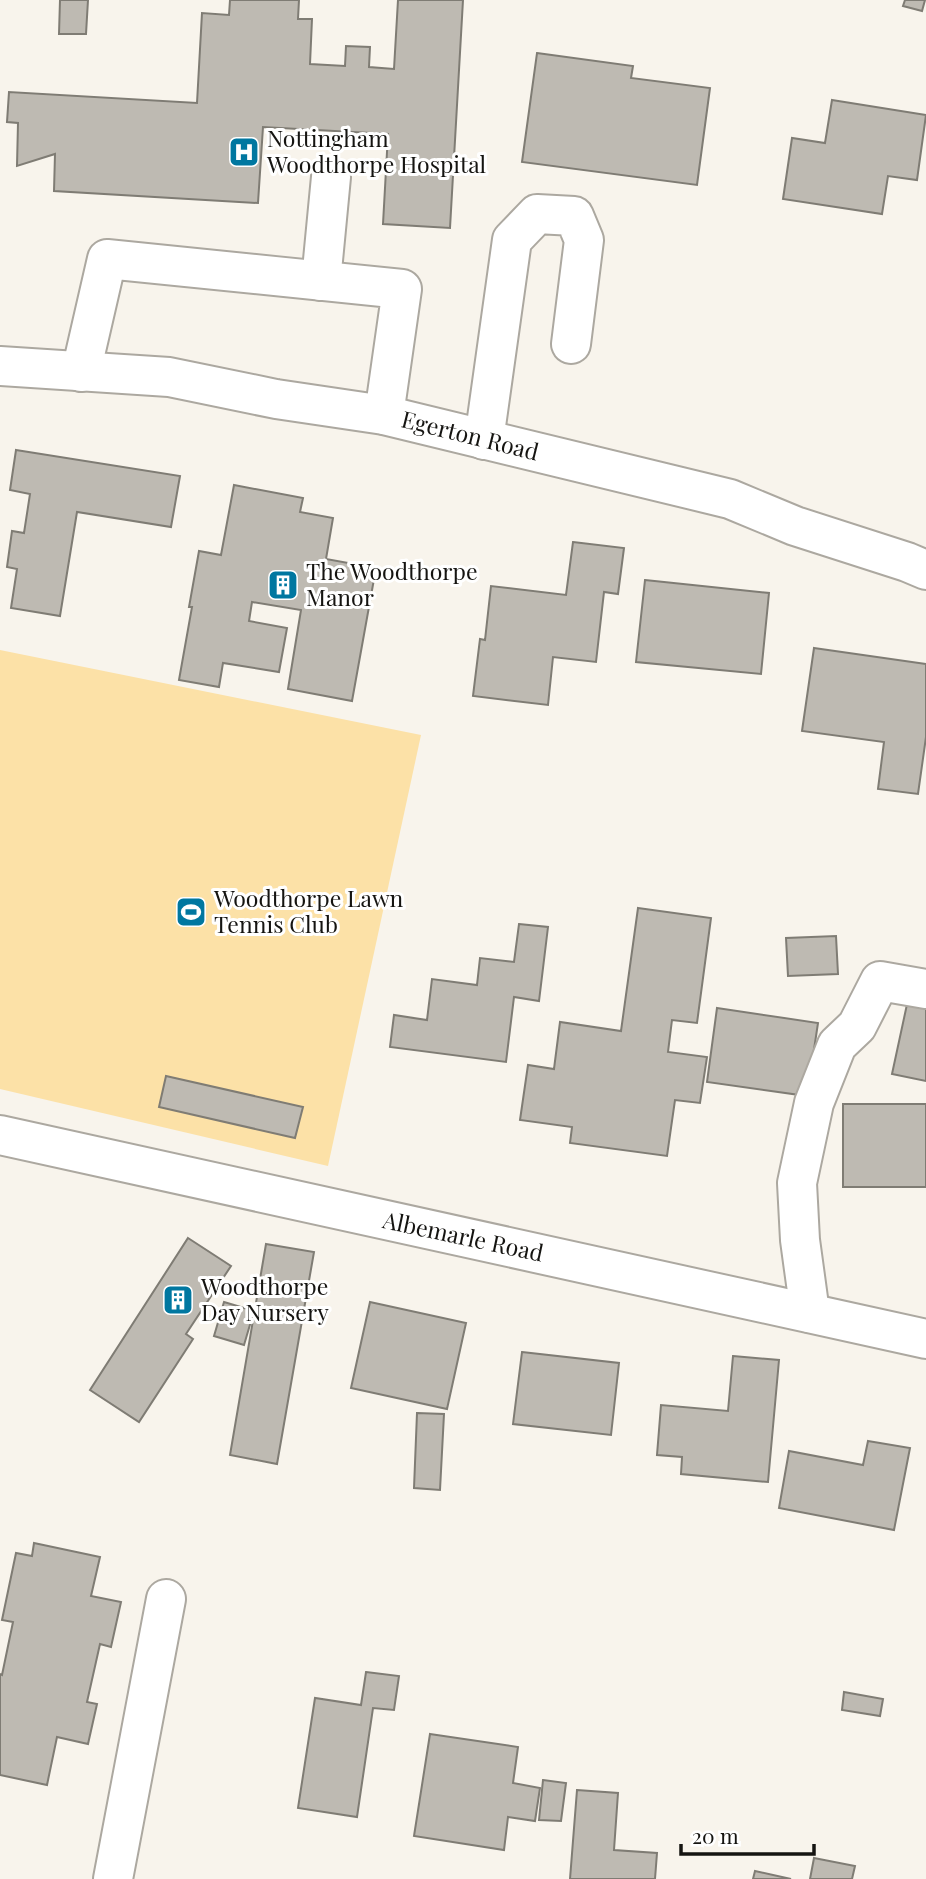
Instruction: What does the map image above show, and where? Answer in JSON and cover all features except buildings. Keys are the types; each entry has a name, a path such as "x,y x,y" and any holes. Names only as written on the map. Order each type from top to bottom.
{"street":[{"path":"321,281 331,177"},
{"path":"484,440 512,240 537,214 574,216 584,240 571,344"},
{"path":"82,372 107,259 402,289 384,415"},
{"name":"Egerton Road","path":"0,366 169,377 276,399 384,415 730,499 795,526 926,570"},
{"path":"810,1313 800,1240 797,1184 814,1103 837,1045 857,1026 880,981 926,989"},
{"name":"Albemarle Road","path":"0,1135 926,1339"},
{"path":"113,1879 166,1599"}],"shaded area":[{"name":"Woodthorpe Lawn Tennis Club","path":"0,650 421,735 328,1166 0,1089"}],"place":[{"name":"Nottingham Woodthorpe Hospital","path":"244,152"},
{"name":"The Woodthorpe Manor","path":"283,585"},
{"name":"Woodthorpe Lawn Tennis Club","path":"191,912"},
{"name":"Woodthorpe Day Nursery","path":"178,1300"}]}
